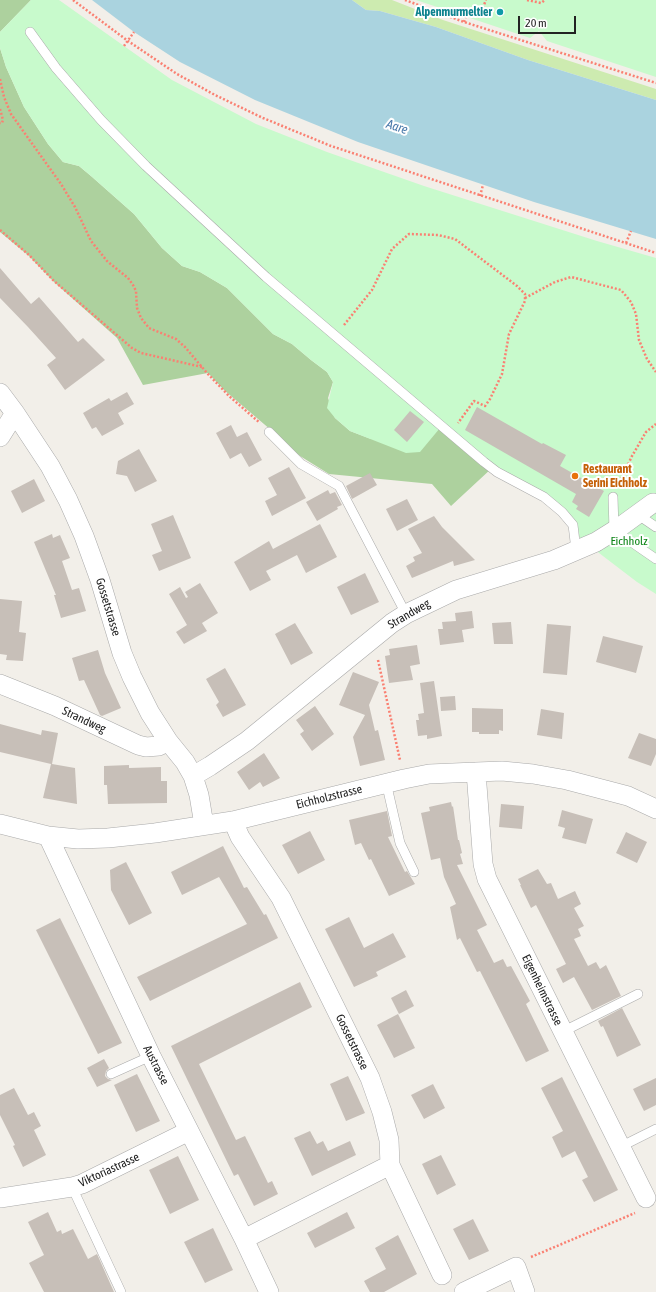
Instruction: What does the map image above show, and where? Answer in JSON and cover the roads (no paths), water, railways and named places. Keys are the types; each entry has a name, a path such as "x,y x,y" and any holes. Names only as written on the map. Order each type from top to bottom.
{"street":[{"name":"Gossetstrasse","path":"0,393 50,466 68,500 84,536 100,580 122,653 132,677 150,712 168,741 185,762 193,776 204,825"},
{"path":"0,437 15,413"},
{"name":"Strandweg","path":"193,776 247,741 392,622 456,590 554,560 596,542 653,503"},
{"name":"Strandweg","path":"0,684 55,706 142,746 159,746 168,741"},
{"name":"Eichholzstrasse","path":"0,824 48,836 78,839 108,838 155,833 233,821 395,781 435,774 502,771 533,774 567,780 628,796 656,809"},
{"name":"Eigenheimstrasse","path":"476,772 485,872 562,1032 620,1147 640,1205"},
{"name":"Gossetstrasse","path":"233,821 240,838 281,898 370,1078 390,1140 390,1165 442,1275"},
{"name":"Austrasse","path":"48,836 151,1056 244,1238 269,1292"},
{"name":"Viktoriastrasse","path":"0,1198 72,1187 82,1184 189,1131"},
{"path":"244,1238 390,1165"},
{"path":"464,1292 516,1267 525,1292"}],"lane":[{"path":"30,32 56,68 146,166 266,277 451,435 497,472 544,497 562,512 573,525 576,550"},
{"path":"269,432 301,464 339,486 406,614"},
{"path":"613,497 614,530 656,559"},
{"path":"638,514 656,526"},
{"path":"395,781 400,843 414,872"},
{"path":"562,1032 638,994"},
{"path":"112,1074 151,1056"},
{"path":"620,1147 656,1129"},
{"path":"72,1187 121,1292"}],"water":[{"name":"Aare","path":"92,0 352,0 366,10 380,11 436,27 528,60 656,100 656,239 534,202 358,142 255,100 180,62 134,32"}],"place":[{"name":"Alpenmurmeltier","path":"500,12"},
{"name":"Restaurant Serini Eichholz","path":"575,476"}],"park label":[{"name":"Eichholz","path":"629,541"}]}
